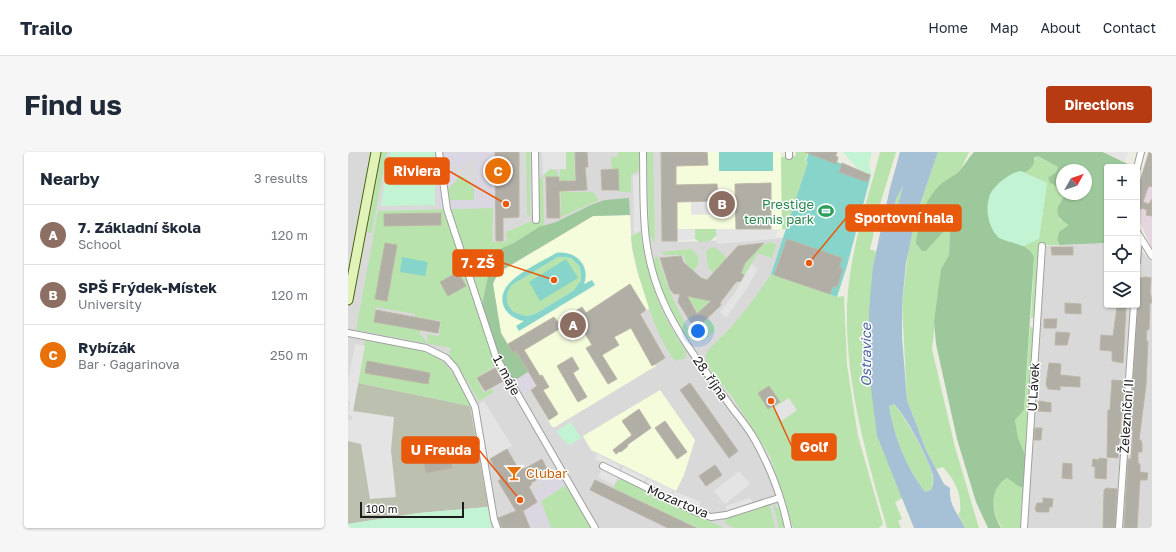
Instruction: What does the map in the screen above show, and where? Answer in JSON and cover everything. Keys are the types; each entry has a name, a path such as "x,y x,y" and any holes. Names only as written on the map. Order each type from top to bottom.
{"street":[{"path":"348,300 376,152"},
{"name":"1. máje","path":"439,152 447,209 496,357 595,528"},
{"path":"534,152 536,220"},
{"name":"28. října","path":"643,152 644,228 646,251 662,300 693,353 754,439 769,468 788,528"},
{"path":"1138,164 1141,152"},
{"path":"1139,236 1152,256"},
{"name":"U Lávek","path":"1024,528 1042,246"},
{"name":"Železniční II","path":"1119,528 1134,308"},
{"path":"348,333 426,348 446,358 455,368 475,407 494,519 498,528"},
{"name":"Mozartova","path":"603,466 697,512 711,517 726,515 779,498"}],"shaded area":[{"path":"348,152 678,152 678,242 783,238 771,274 749,307 723,336 705,363 732,397 770,456 793,528 491,528 470,406 348,420"},
{"path":"390,152 435,152 435,205 382,206 381,204"},
{"path":"438,152 495,152 495,208 438,209","holes":["472,158 476,161 473,164 477,174 474,182 477,185 474,189 474,200 448,200 448,188 456,181 454,168 458,165 466,166"]},
{"path":"542,152 566,152 566,169 550,169 543,175"},
{"path":"661,152 781,152 782,229 677,229 677,241 662,241"},
{"path":"719,152 773,152 773,171 719,171"},
{"name":"Prestige tennis park","path":"809,152 837,152 837,162 871,175 847,266 837,297 771,274 808,162 806,161"},
{"path":"843,152 872,152 869,163 871,175 858,169"},
{"path":"900,152 938,152 916,216 906,263 902,304 902,338 907,400 926,450 944,484 950,488 952,504 965,528 914,528 877,436 869,373 869,310 873,266 890,188","holes":["913,167 915,169 914,173 902,199 902,220 900,225 892,230 890,227 890,220 897,197 906,181 907,172","894,404 911,428 926,458 933,475 931,490 925,492 912,472 902,451 891,418 889,406"]},
{"path":"1103,152 1128,152 1125,162"},
{"path":"1152,152 1152,247 1140,222 1140,183"},
{"path":"1021,171 1047,183 1039,239 1023,246 1006,241 997,236 990,223 987,208 993,189 1012,174"},
{"path":"643,173 644,228 634,235 633,176"},
{"path":"714,201 714,214 691,215 691,202"},
{"path":"630,215 632,249 638,275 650,308 640,314 665,358 655,364 656,366 555,427 552,427 531,390 537,386 516,352 513,353 501,333 493,284 495,279 502,271 593,216"},
{"path":"678,229 695,229 695,239 678,240"},
{"path":"716,229 778,230 775,239 717,244"},
{"path":"1104,243 1104,308 1140,308 1140,249 1152,262 1152,528 1020,528 1023,488 1026,485 1026,456 1046,246"},
{"path":"556,253 569,254 580,260 586,277 584,284 592,280 595,285 519,331 516,326 524,321 512,317 504,307 502,298 505,289 511,281 520,274","holes":["558,257 571,258 580,267 581,280 573,291 535,314 526,316 514,312 511,309 507,295 512,285"]},
{"path":"402,257 428,262 425,276 400,272"},
{"path":"566,259 578,278 540,301 529,282"},
{"path":"752,264 758,269 726,318 720,312 734,294"},
{"path":"355,344 365,346 353,411 394,417 391,450 396,497 370,499 361,444 348,441 348,420 351,421 352,416 348,414 350,402 348,400 348,382"},
{"path":"528,372 537,386 519,398 511,383"},
{"path":"358,383 470,406 488,507 419,513 348,524 348,420 351,421"},
{"path":"660,390 695,440 684,475 676,491 591,450 583,436"},
{"path":"789,398 797,410 782,421 773,408"},
{"path":"484,401 512,446 485,461 475,407"},
{"path":"571,422 581,438 570,445 562,439 557,431"},
{"path":"597,454 620,466 617,473 619,474 614,485 598,477 604,464 595,459"},
{"path":"623,467 646,478 642,486 619,474"},
{"path":"739,471 750,484 725,504 714,491"},
{"path":"562,472 569,483 541,501 551,528 547,528 544,521 535,525 536,528 530,528 523,511 534,505 529,496 544,487 541,481 550,475 552,478"},
{"path":"648,479 673,490 669,498 644,487"},
{"path":"674,491 699,501 701,503 697,512 671,499"},
{"path":"750,498 755,505 726,515 726,506"},
{"path":"488,507 491,528 348,528 348,524 419,513"}],"green space":[{"path":"382,152 387,152 372,232 370,233 367,232"},
{"path":"526,152 530,152 530,216 527,214"},
{"path":"566,152 574,152 575,180 567,180 567,192 593,192 599,200 561,217 560,170"},
{"path":"618,152 639,152 639,170 631,175 631,192 619,192 618,170 612,169 611,157 618,157"},
{"path":"647,152 653,152 655,243 649,235"},
{"path":"796,152 808,152 805,161 808,162 786,229 782,229 781,157 796,156"},
{"path":"880,152 896,152 879,208 870,250 876,252 873,266 877,436 903,498 895,502 902,519 898,521 901,528 887,528 879,501 858,418 849,363 847,335 848,287 851,267 859,228"},
{"path":"938,152 969,152 961,169 954,175 916,243 926,251 946,229 950,231 949,255 941,269 932,349 955,447 979,528 965,528 958,514 960,512 960,499 957,488 943,467 936,469 926,450 907,400 902,304 908,253 916,216"},
{"path":"974,152 1103,152 1128,164 1104,164 1104,243 1060,245 1057,240 1059,232 1069,225 1061,219 1058,213 1057,209 1062,200 1092,200 1092,164 1056,164 1056,166 1038,156 1034,158 1034,163 1030,169 1024,173 1021,171 998,237 1023,246 1028,249 1034,257 1024,410 1015,420 1018,438 1028,461 1026,485 1023,488 1007,478 997,488 994,508 995,515 1001,528 988,528 976,502 957,439 936,344 934,322 941,269 949,255 950,231 946,229 926,251 922,251 916,243 923,211 930,197 941,184 959,171"},
{"path":"1038,156 1056,166 1056,172 1052,175 1050,183 1056,186 1056,200 1062,200 1059,204 1060,220 1070,224 1059,232 1057,240 1060,245 1040,245 1036,316 1031,319 1034,257 1023,246 1039,238 1047,183 1024,173"},
{"path":"913,167 915,169 914,172 902,199 902,220 897,228 892,230 890,227 890,220 897,197 906,181 907,172"},
{"path":"550,169 556,170 559,177 543,177 544,226 493,253 481,310 511,383 507,386 495,366 476,378 484,393 492,389 494,392 479,401 458,366 449,356 451,348 356,330 378,211 493,208 492,242 504,242 511,238 507,239 506,232 539,218 539,180","holes":["441,213 441,225 384,226","376,307 415,314 415,317 441,321 439,336 427,334 428,343 420,334 420,330 374,322"]},
{"path":"1056,172 1056,186 1050,183 1048,178"},
{"path":"461,175 474,189 474,200 448,200 448,188"},
{"path":"629,198 630,215 593,216 502,270 495,279 493,284 501,333 513,353 516,351 528,372 511,383 496,357 481,310 493,252 514,243 539,227 556,222 593,204 605,200"},
{"path":"695,229 716,229 717,235 710,241 700,242 695,239"},
{"path":"640,231 646,264 661,308 686,351 685,358 676,361 661,338 641,283 631,236"},
{"path":"772,242 776,245 772,258 758,253 744,275 741,273 746,263 757,250"},
{"path":"713,247 727,258 713,273 708,267 706,251"},
{"path":"691,249 698,256 696,268 693,271 687,265 683,255 663,255 662,252"},
{"path":"657,255 674,300 690,332 697,342 689,338 682,331 670,309 654,265 654,260"},
{"path":"558,257 571,258 580,267 581,280 573,291 535,314 526,316 514,312 509,306 507,299 508,292 512,285"},
{"path":"771,274 837,297 844,296 847,365 858,436 883,524 879,528 793,528 770,456 732,397 705,363 707,352 743,313"},
{"path":"687,296 705,300 713,297 698,313"},
{"path":"707,318 715,326 715,331 703,341 698,341 691,332"},
{"path":"1030,326 1035,330 1026,456 1018,438 1015,420 1024,410"},
{"path":"365,340 405,347 435,356 451,371 470,406 358,383"},
{"path":"894,404 911,429 928,461 933,478 931,490 925,492 912,472 902,451 891,418 889,406"},
{"path":"1007,478 1023,488 1020,528 1002,528 998,522 994,508 997,488"},
{"path":"618,480 625,480 724,528 697,528 613,488"},
{"path":"569,483 595,528 551,528 541,501"},
{"path":"769,503 775,528 734,528 725,523 725,520 728,517"},
{"path":"773,504 780,510 784,528 779,528"}],"building":[{"path":"495,152 519,152 519,217 503,218 503,241 496,241"},
{"path":"575,152 587,152 588,167 585,167 587,190 559,191 560,218 547,218 546,177 559,177 559,181 576,181"},
{"path":"661,152 707,152 708,165 676,166 676,185 717,184 718,201 677,202 677,241 662,241"},
{"name":"Prestige tennis park","path":"805,152 837,152 835,156 838,157 836,164"},
{"path":"1149,152 1152,152 1152,187 1149,186 1143,202 1149,204 1152,199 1152,216 1146,215 1147,210 1141,208 1140,210 1140,181"},
{"path":"842,163 870,175 867,182 839,172"},
{"path":"618,169 619,190 602,190 601,170"},
{"path":"771,183 771,229 736,229 735,184"},
{"path":"441,213 441,225 384,226 384,214"},
{"path":"787,239 842,258 839,268 843,269 837,287 833,286 830,294 774,275"},
{"path":"385,243 397,245 387,301 375,299"},
{"path":"764,243 745,263 741,273 744,275 741,281 736,282 720,303 721,305 699,326 693,326 678,302 680,294 674,294 670,289 660,258 681,256 683,262 701,278 707,280 738,246","holes":["687,296 711,301 697,314"]},
{"path":"1051,247 1073,247 1073,255 1052,255"},
{"path":"458,272 466,286 448,296 440,282"},
{"path":"1140,278 1151,278 1150,291 1152,303 1150,303 1149,330 1147,329 1146,341 1148,341 1146,385 1139,440 1141,440 1142,444 1142,452 1138,452 1140,472 1148,473 1147,480 1140,480 1137,528 1124,528 1128,459 1131,459 1133,430 1130,430 1137,308 1140,308"},
{"path":"630,284 646,310 640,314 665,358 652,366 631,328 614,337 619,345 602,355 617,379 608,384 586,348 592,345 576,319 524,350 540,376 542,375 549,387 543,390 558,414 549,420 531,390 537,386 516,351 513,353 508,344 554,317 558,322 582,307 586,313"},
{"path":"1065,303 1081,304 1081,314 1065,313"},
{"path":"1117,308 1126,308 1123,363 1112,361 1112,351 1100,350 1101,335 1113,336"},
{"path":"376,310 440,322 438,333 374,322"},
{"path":"1044,319 1057,319 1056,328 1044,328"},
{"path":"1056,332 1070,333 1067,345 1055,345"},
{"path":"572,357 579,369 573,373 587,397 578,402 557,366"},
{"path":"367,361 430,373 428,384 365,373"},
{"path":"1049,363 1061,364 1060,375 1080,377 1080,387 1060,386 1060,390 1048,389 1046,384"},
{"path":"495,368 503,381 485,391 477,378"},
{"path":"1112,380 1124,381 1118,458 1107,457 1108,410 1110,410"},
{"path":"690,383 738,451 729,458 680,390"},
{"path":"769,386 780,402 768,409 758,393"},
{"path":"1039,401 1051,403 1051,412 1038,411"},
{"path":"639,409 651,428 627,445 628,446 621,452 620,451 616,454 613,450 632,435 622,421"},
{"path":"665,421 687,452 677,459 655,428"},
{"path":"1035,428 1042,428 1041,440 1034,440"},
{"path":"507,449 519,470 524,469 542,459 549,473 531,483 532,484 529,487 537,502 523,511 530,528 502,528 498,518 516,511 498,481 501,479 490,459"},
{"path":"450,455 452,468 426,473 423,459"},
{"path":"1099,458 1107,459 1106,479 1095,478 1095,467 1092,466 1093,459 1099,460"},
{"path":"1063,463 1072,464 1072,479 1062,478"},
{"path":"715,465 722,475 706,486 699,476"},
{"path":"595,480 696,528 668,528 590,490"},
{"path":"1106,488 1117,489 1115,528 1103,528 1104,490"},
{"path":"1043,498 1053,499 1052,507 1049,507 1049,512 1037,512 1035,509 1037,503 1043,503"}],"waterway":[{"name":"Ostravice","path":"895,241 918,152"}],"place":[{"name":"Rybízák","path":"498,171"},
{"name":"Riviera","path":"506,204"},
{"name":"SPŠ Frýdek-Místek","path":"722,204"},
{"name":"Prestige tennis park","path":"826,211"},
{"name":"Sportovní hala","path":"809,263"},
{"name":"7. ZŠ","path":"554,280"},
{"name":"7. Základní škola","path":"573,325"},
{"name":"Golf","path":"771,401"},
{"name":"Clubar","path":"514,473"},
{"name":"U Freuda","path":"520,500"}]}
